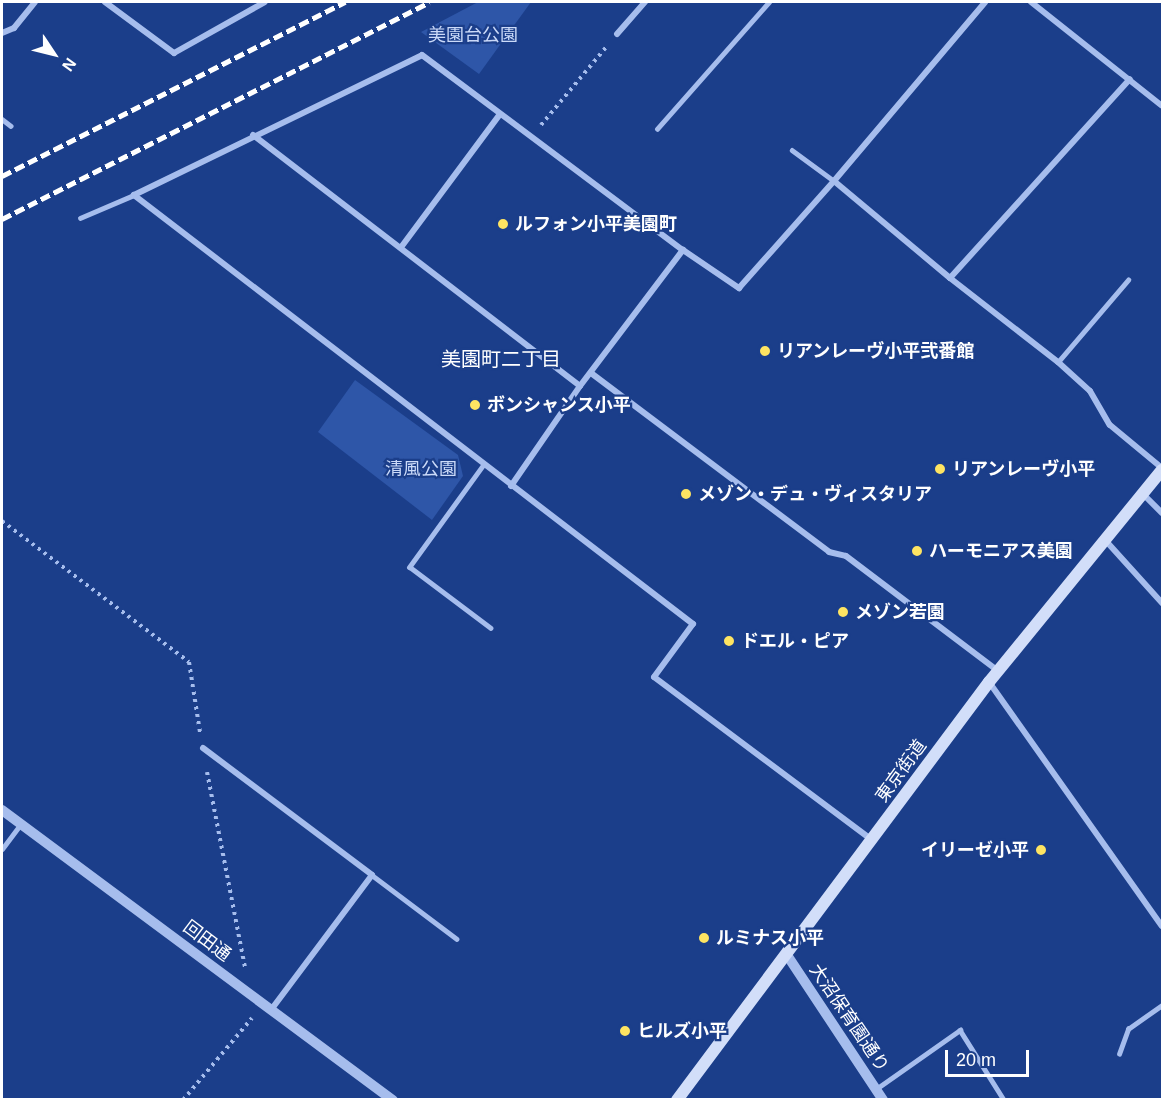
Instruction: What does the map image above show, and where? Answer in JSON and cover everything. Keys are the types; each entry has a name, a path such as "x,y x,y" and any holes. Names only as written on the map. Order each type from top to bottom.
{"main road":[{"name":"東京街道","path":"681,1098 989,682 1106,541 1162,469"}],"street":[{"path":"2,33 14,28 35,2"},
{"path":"105,2 174,53 265,2"},
{"path":"617,34 645,2"},
{"path":"873,840 654,677 693,624 134,195 253,135 422,56 532,135 683,250 739,288 834,181 985,2"},
{"path":"1030,2 1162,106"},
{"path":"950,278 1130,79"},
{"path":"402,246 500,114"},
{"path":"253,135 402,246 580,386"},
{"path":"834,181 950,278 1059,362 1090,391 1110,425 1162,469"},
{"path":"511,486 580,386 683,250"},
{"path":"591,373 829,552 846,556 998,672"},
{"path":"1143,494 1162,513"},
{"path":"1106,541 1162,603"},
{"path":"989,682 1162,926"},
{"path":"203,748 372,875 271,1010"},
{"name":"回田通","path":"2,810 393,1100"},
{"name":"大沼保育園通り","path":"787,955 883,1100"}],"lane":[{"path":"657,129 769,2"},
{"path":"2,119 11,126"},
{"path":"792,150 834,181"},
{"path":"80,218 134,195"},
{"path":"1059,362 1128,280"},
{"path":"483,465 410,567 491,628"},
{"path":"2,849 21,824"},
{"path":"372,875 457,939"},
{"path":"1119,1054 1128,1029 1162,1005"},
{"path":"876,1089 960,1030 1004,1100"}],"path":[{"path":"532,135 617,34"},
{"path":"2,521 189,662 246,972"},
{"path":"183,1100 253,1017"}],"green space":[{"name":"美園台公園","path":"478,2 531,2 479,74 421,32"},
{"name":"清風公園","path":"355,380 458,455 463,476 432,520 318,432"}],"railway":[{"path":"2,176 345,2"},
{"path":"2,219 429,2"}],"place":[{"name":"ルフォン小平美園町","path":"503,224"},
{"name":"リアンレーヴ小平弐番館","path":"765,351"},
{"name":"ボンシャンス小平","path":"475,405"},
{"name":"リアンレーヴ小平","path":"940,469"},
{"name":"メゾン・デュ・ヴィスタリア","path":"686,494"},
{"name":"ハーモニアス美園","path":"917,551"},
{"name":"メゾン若園","path":"843,612"},
{"name":"ドエル・ピア","path":"729,641"},
{"name":"イリーゼ小平","path":"1041,850"},
{"name":"ルミナス小平","path":"704,938"},
{"name":"ヒルズ小平","path":"625,1031"}],"district":[{"name":"美園町二丁目","path":"501,359"}]}
